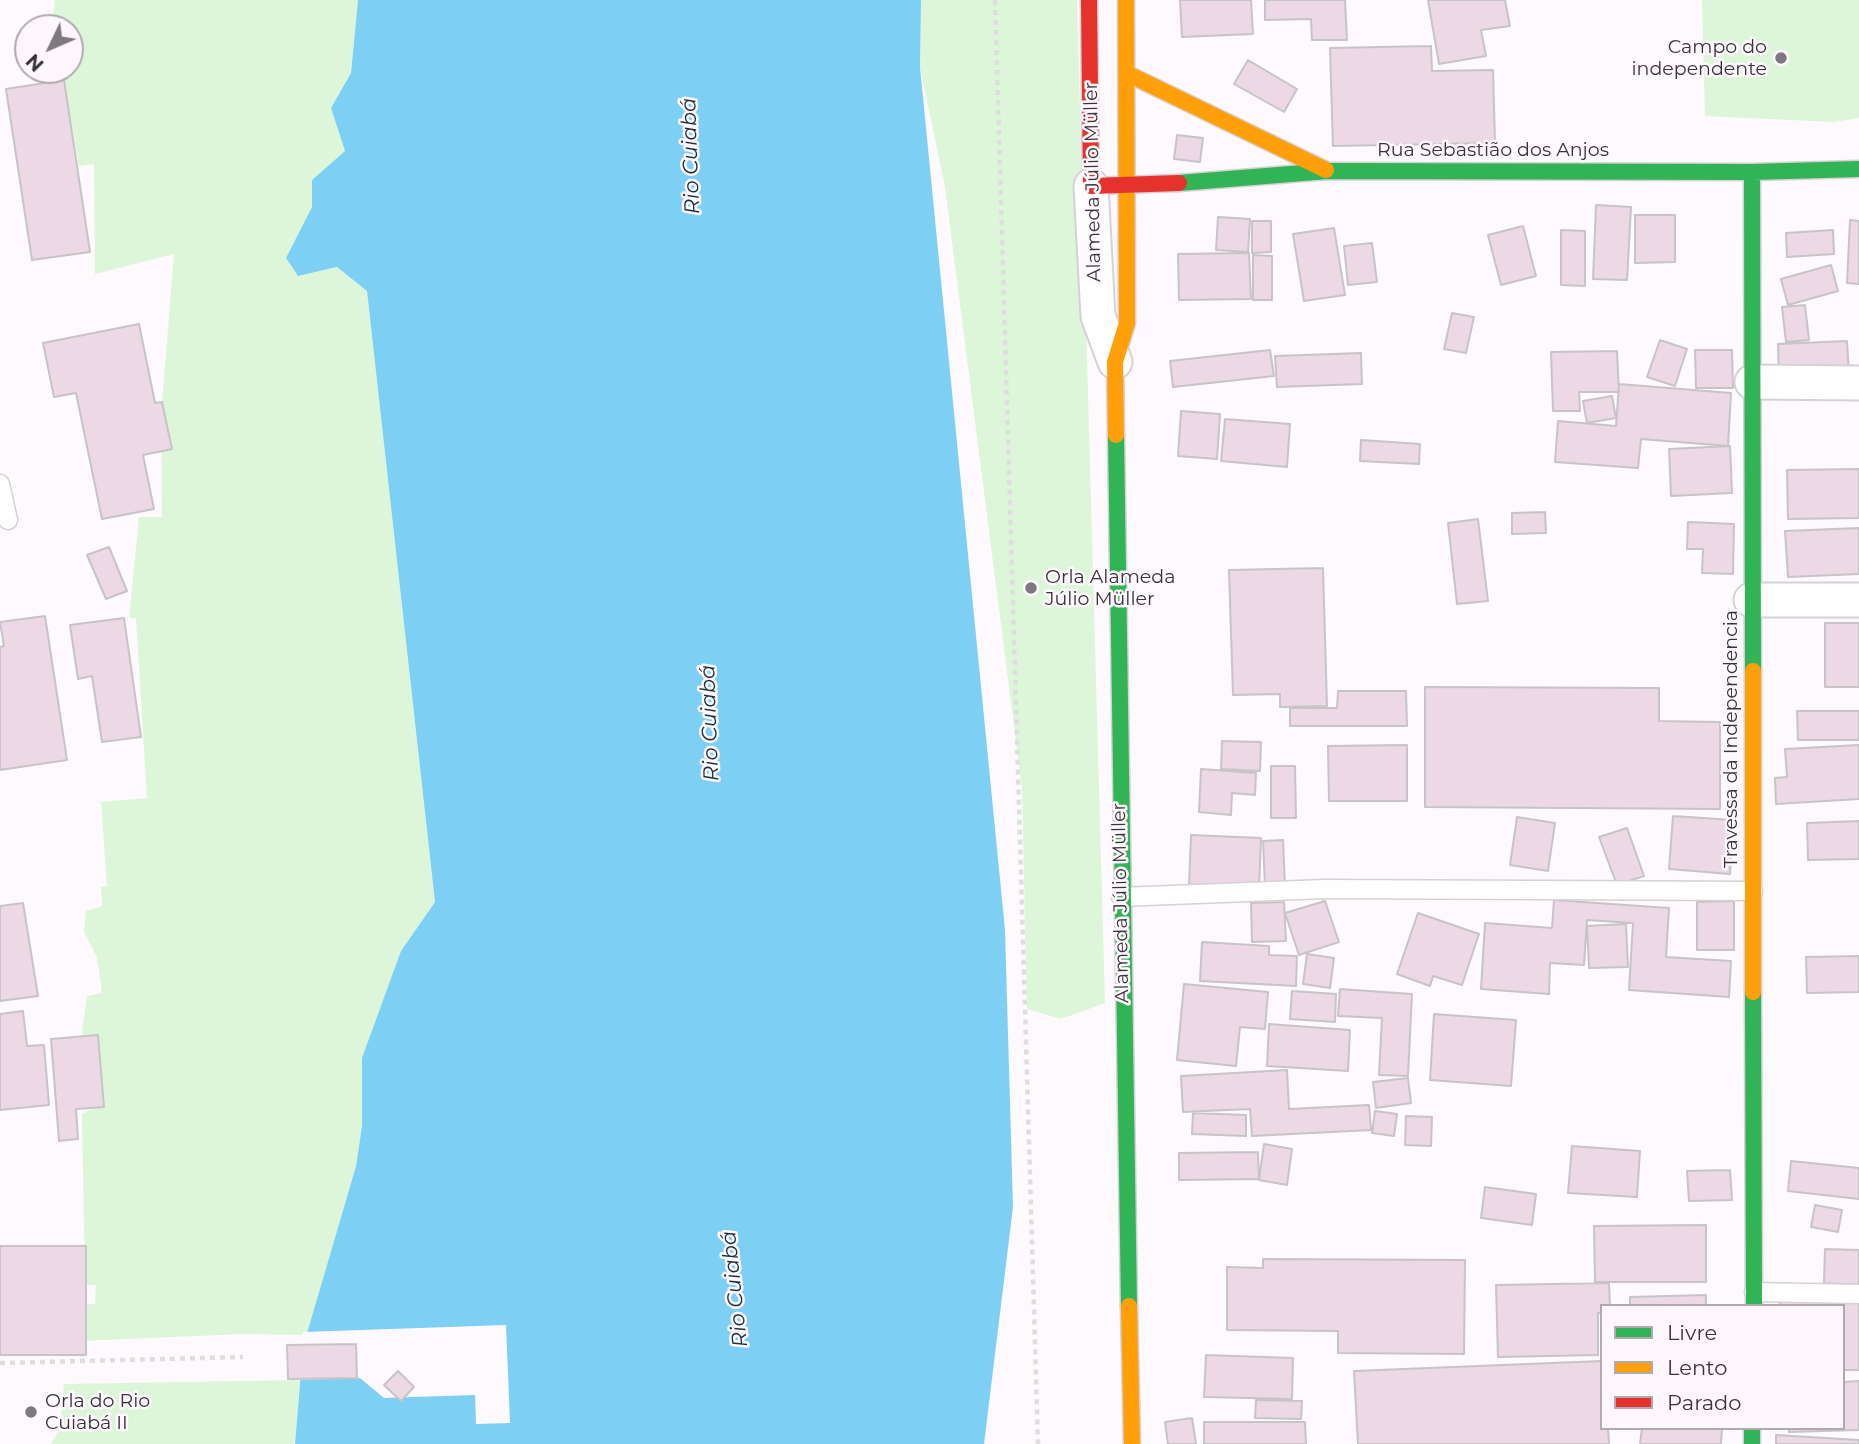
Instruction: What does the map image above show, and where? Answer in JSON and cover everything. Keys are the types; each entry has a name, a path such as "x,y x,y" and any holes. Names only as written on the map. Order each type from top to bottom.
{"main road":[{"name":"Alameda Júlio Müller","path":"1089,0 1091,186"},
{"name":"Alameda Júlio Müller","path":"1126,0 1127,323 1115,362 1121,897 1132,1444"},
{"path":"1128,74 1328,171"},
{"name":"Rua Sebastião dos Anjos","path":"1091,186 1127,187 1328,171 1752,172 1859,169"},
{"name":"Travessa da Independencia","path":"1752,172 1754,1299"}],"street":[{"name":"Alameda Júlio Müller","path":"1091,186 1098,316 1115,362"},
{"path":"1752,382 1859,383"},
{"path":"1751,600 1859,600"}],"lane":[{"path":"0,484 8,520"},
{"path":"1121,897 1324,889 1753,891"},
{"path":"1754,1299 1859,1294"}],"path":[{"path":"995,0 1038,1444"},
{"path":"0,1363 243,1357"}],"green space":[{"path":"55,0 358,0 351,73 331,108 345,151 312,180 312,207 286,258 298,276 338,267 367,291 435,902 401,951 362,1126 356,1166 307,1335 241,1334 81,1341 79,1305 95,1304 96,1285 85,1285 82,1114 104,1102 82,1033 87,996 102,993 97,957 84,932 86,911 102,906 101,887 107,886 101,802 147,798 136,618 129,618 139,517 162,517 161,416 174,254 95,274 94,164 79,166 65,84 84,84 84,14 54,14"},
{"name":"Orla Alameda Júlio Müller","path":"921,0 1077,0 1105,1003 1061,1019 1027,1009 1022,788 945,187 920,67"},
{"name":"Campo do independente","path":"1702,0 1859,0 1859,118 1834,122 1705,116"},
{"path":"300,1380 295,1444 51,1444 60,1429 64,1384"}],"water":[{"name":"Rio Cuiabá","path":"358,0 921,0 920,67 1005,930 1013,1207 984,1444 295,1444 303,1347 356,1166 362,1126 362,1058 401,951 435,902 367,291 337,267 298,276 286,258 312,207 312,180 345,151 331,108 351,73"}],"pier":[{"path":"506,1325 510,1423 476,1424 475,1395 384,1398 360,1378 297,1380 303,1332"}],"building":[{"path":"1180,0 1251,0 1253,34 1182,37"},
{"path":"1265,0 1345,0 1347,40 1312,40 1311,19 1265,20"},
{"path":"1428,0 1505,0 1510,26 1481,30 1486,56 1439,64"},
{"path":"1431,46 1432,71 1493,70 1495,143 1333,146 1330,48"},
{"path":"1248,60 1297,89 1284,112 1234,84"},
{"path":"38,84 65,84 90,252 32,260 6,89"},
{"path":"1177,135 1203,138 1200,162 1174,159"},
{"path":"1596,205 1631,207 1627,280 1593,279"},
{"path":"1635,215 1675,215 1675,262 1635,263"},
{"path":"1218,217 1250,219 1248,252 1216,250"},
{"path":"1850,220 1859,221 1859,284 1847,283"},
{"path":"1252,221 1271,221 1271,252 1252,253"},
{"path":"1523,226 1536,276 1501,285 1488,235"},
{"path":"1334,228 1345,295 1304,301 1293,234"},
{"path":"1561,230 1585,231 1585,286 1561,285"},
{"path":"1833,230 1834,254 1787,257 1786,233"},
{"path":"1372,243 1377,282 1348,285 1344,246"},
{"path":"1249,253 1251,299 1179,300 1178,254"},
{"path":"1253,255 1272,256 1272,300 1253,300"},
{"path":"1831,265 1838,291 1788,305 1781,279"},
{"path":"1805,305 1809,340 1786,342 1782,307"},
{"path":"1452,313 1474,317 1466,353 1444,349"},
{"path":"139,324 155,403 162,402 172,449 143,455 154,509 102,519 76,393 54,397 43,343"},
{"path":"1660,340 1687,349 1675,386 1647,377"},
{"path":"1847,341 1849,375 1779,379 1778,344"},
{"path":"1270,350 1274,376 1173,387 1170,361"},
{"path":"1695,350 1732,350 1733,388 1696,388"},
{"path":"1617,351 1619,392 1579,392 1580,411 1553,411 1551,352"},
{"path":"1361,353 1362,384 1277,387 1275,356"},
{"path":"1619,384 1731,393 1728,446 1641,439 1638,468 1555,462 1558,421 1616,426"},
{"path":"1612,396 1616,418 1587,423 1583,401"},
{"path":"1181,411 1220,414 1217,459 1178,456"},
{"path":"1225,419 1290,424 1287,467 1221,461"},
{"path":"1361,440 1420,444 1419,464 1360,461"},
{"path":"1730,446 1732,493 1671,496 1669,449"},
{"path":"1859,469 1859,518 1788,519 1787,470"},
{"path":"1545,512 1546,533 1512,534 1512,513"},
{"path":"1478,519 1488,601 1457,604 1448,523"},
{"path":"1688,522 1734,524 1733,574 1702,573 1703,549 1687,549"},
{"path":"1859,528 1859,574 1788,577 1785,531"},
{"path":"109,547 127,591 106,599 87,555"},
{"path":"1323,568 1327,706 1280,707 1280,694 1233,695 1229,570"},
{"path":"45,616 67,760 0,770 0,647 4,646 0,622"},
{"path":"124,618 141,737 102,742 92,676 78,679 70,625"},
{"path":"1825,623 1859,623 1859,687 1825,687"},
{"path":"1425,687 1659,688 1659,721 1720,722 1720,809 1425,807"},
{"path":"1338,691 1406,691 1407,726 1290,726 1290,708 1337,708"},
{"path":"1797,711 1859,711 1859,740 1798,740"},
{"path":"1222,741 1261,742 1260,771 1221,769"},
{"path":"1407,745 1407,801 1329,801 1328,746"},
{"path":"1859,745 1859,799 1776,804 1775,778 1787,777 1785,749"},
{"path":"1271,766 1295,766 1296,818 1271,818"},
{"path":"1201,769 1256,773 1255,795 1232,793 1231,815 1199,812"},
{"path":"1673,816 1733,820 1730,874 1669,869"},
{"path":"1517,817 1555,823 1548,871 1510,865"},
{"path":"1859,821 1859,859 1808,860 1807,823"},
{"path":"1627,828 1644,876 1617,885 1599,837"},
{"path":"1191,835 1261,838 1259,889 1189,886"},
{"path":"1283,840 1285,886 1265,887 1263,841"},
{"path":"1554,900 1669,908 1666,957 1731,961 1729,997 1629,990 1633,923 1587,920 1584,965 1550,963 1549,994 1481,989 1485,923 1552,928"},
{"path":"1325,901 1339,942 1299,955 1285,913"},
{"path":"1734,901 1734,950 1697,950 1697,902"},
{"path":"1284,902 1286,941 1252,942 1251,903"},
{"path":"23,903 38,996 0,1001 0,906"},
{"path":"1418,913 1479,934 1462,985 1433,976 1430,986 1397,974"},
{"path":"1626,924 1628,967 1589,968 1587,926"},
{"path":"1202,942 1269,946 1269,955 1297,956 1296,986 1200,981"},
{"path":"1307,954 1334,958 1330,988 1303,984"},
{"path":"1859,956 1859,992 1807,993 1806,957"},
{"path":"1184,984 1268,992 1265,1029 1240,1027 1236,1066 1177,1060"},
{"path":"1340,989 1412,994 1408,1076 1379,1075 1382,1018 1338,1016"},
{"path":"1292,991 1336,994 1335,1022 1290,1019"},
{"path":"23,1011 27,1046 44,1045 49,1105 0,1110 0,1014"},
{"path":"1434,1014 1516,1020 1511,1086 1430,1080"},
{"path":"1269,1024 1350,1030 1348,1071 1267,1066"},
{"path":"98,1035 104,1107 76,1109 78,1139 59,1141 51,1039"},
{"path":"1287,1070 1289,1109 1369,1105 1371,1130 1252,1136 1250,1109 1183,1112 1181,1076"},
{"path":"1408,1078 1411,1103 1376,1108 1373,1082"},
{"path":"1375,1111 1397,1114 1394,1136 1372,1133"},
{"path":"1193,1113 1246,1115 1246,1136 1192,1134"},
{"path":"1406,1116 1432,1117 1431,1146 1405,1145"},
{"path":"1264,1144 1292,1149 1287,1185 1259,1180"},
{"path":"1572,1146 1640,1151 1637,1197 1568,1193"},
{"path":"1258,1152 1259,1179 1179,1180 1179,1153"},
{"path":"1791,1161 1859,1168 1859,1199 1788,1191"},
{"path":"1730,1170 1732,1200 1689,1201 1687,1171"},
{"path":"1485,1187 1536,1194 1532,1225 1481,1218"},
{"path":"1815,1205 1842,1210 1838,1232 1811,1227"},
{"path":"1706,1225 1706,1282 1595,1282 1594,1226"},
{"path":"0,1246 86,1246 86,1355 0,1355"},
{"path":"1825,1249 1859,1250 1859,1285 1824,1283"},
{"path":"1263,1259 1465,1260 1464,1354 1338,1353 1338,1331 1227,1330 1227,1267 1263,1268"},
{"path":"1609,1283 1610,1304 1600,1304 1598,1313 1598,1355 1498,1357 1496,1285"},
{"path":"1706,1295 1706,1304 1630,1304 1630,1297"},
{"path":"1859,1298 1859,1370 1845,1370 1845,1304 1780,1304 1779,1300"},
{"path":"356,1344 357,1378 288,1379 287,1345"},
{"path":"1206,1355 1293,1358 1292,1399 1204,1397"},
{"path":"1600,1361 1600,1430 1608,1430 1609,1444 1358,1444 1354,1371"},
{"path":"398,1371 414,1387 401,1401 384,1385"},
{"path":"1859,1381 1859,1430 1789,1432 1845,1430 1845,1382"},
{"path":"1256,1400 1302,1401 1301,1419 1255,1418"},
{"path":"1192,1418 1196,1444 1168,1444 1165,1422"},
{"path":"1204,1422 1305,1422 1306,1444 1204,1444"},
{"path":"1642,1430 1722,1430 1721,1444 1640,1444"},
{"path":"1776,1435 1859,1440 1859,1444 1776,1444"}],"traffic: fast":[{"path":"1179,183 1328,171 1752,172 1859,169"},
{"path":"1752,172 1753,671"},
{"path":"1116,435 1129,1306"},
{"path":"1753,992 1754,1304"},
{"path":"1752,1430 1752,1444"}],"traffic: slow":[{"path":"1116,435 1115,362 1127,323 1126,0"},
{"path":"1128,74 1326,170"},
{"path":"1753,671 1753,992"},
{"path":"1129,1306 1132,1444"}],"traffic: jam":[{"path":"1089,0 1091,186 1179,183"}],"place":[{"name":"Campo do independente","path":"1781,58"},
{"name":"Orla Alameda Júlio Müller","path":"1031,588"},
{"name":"Orla do Rio Cuiabá II","path":"31,1412"}]}
